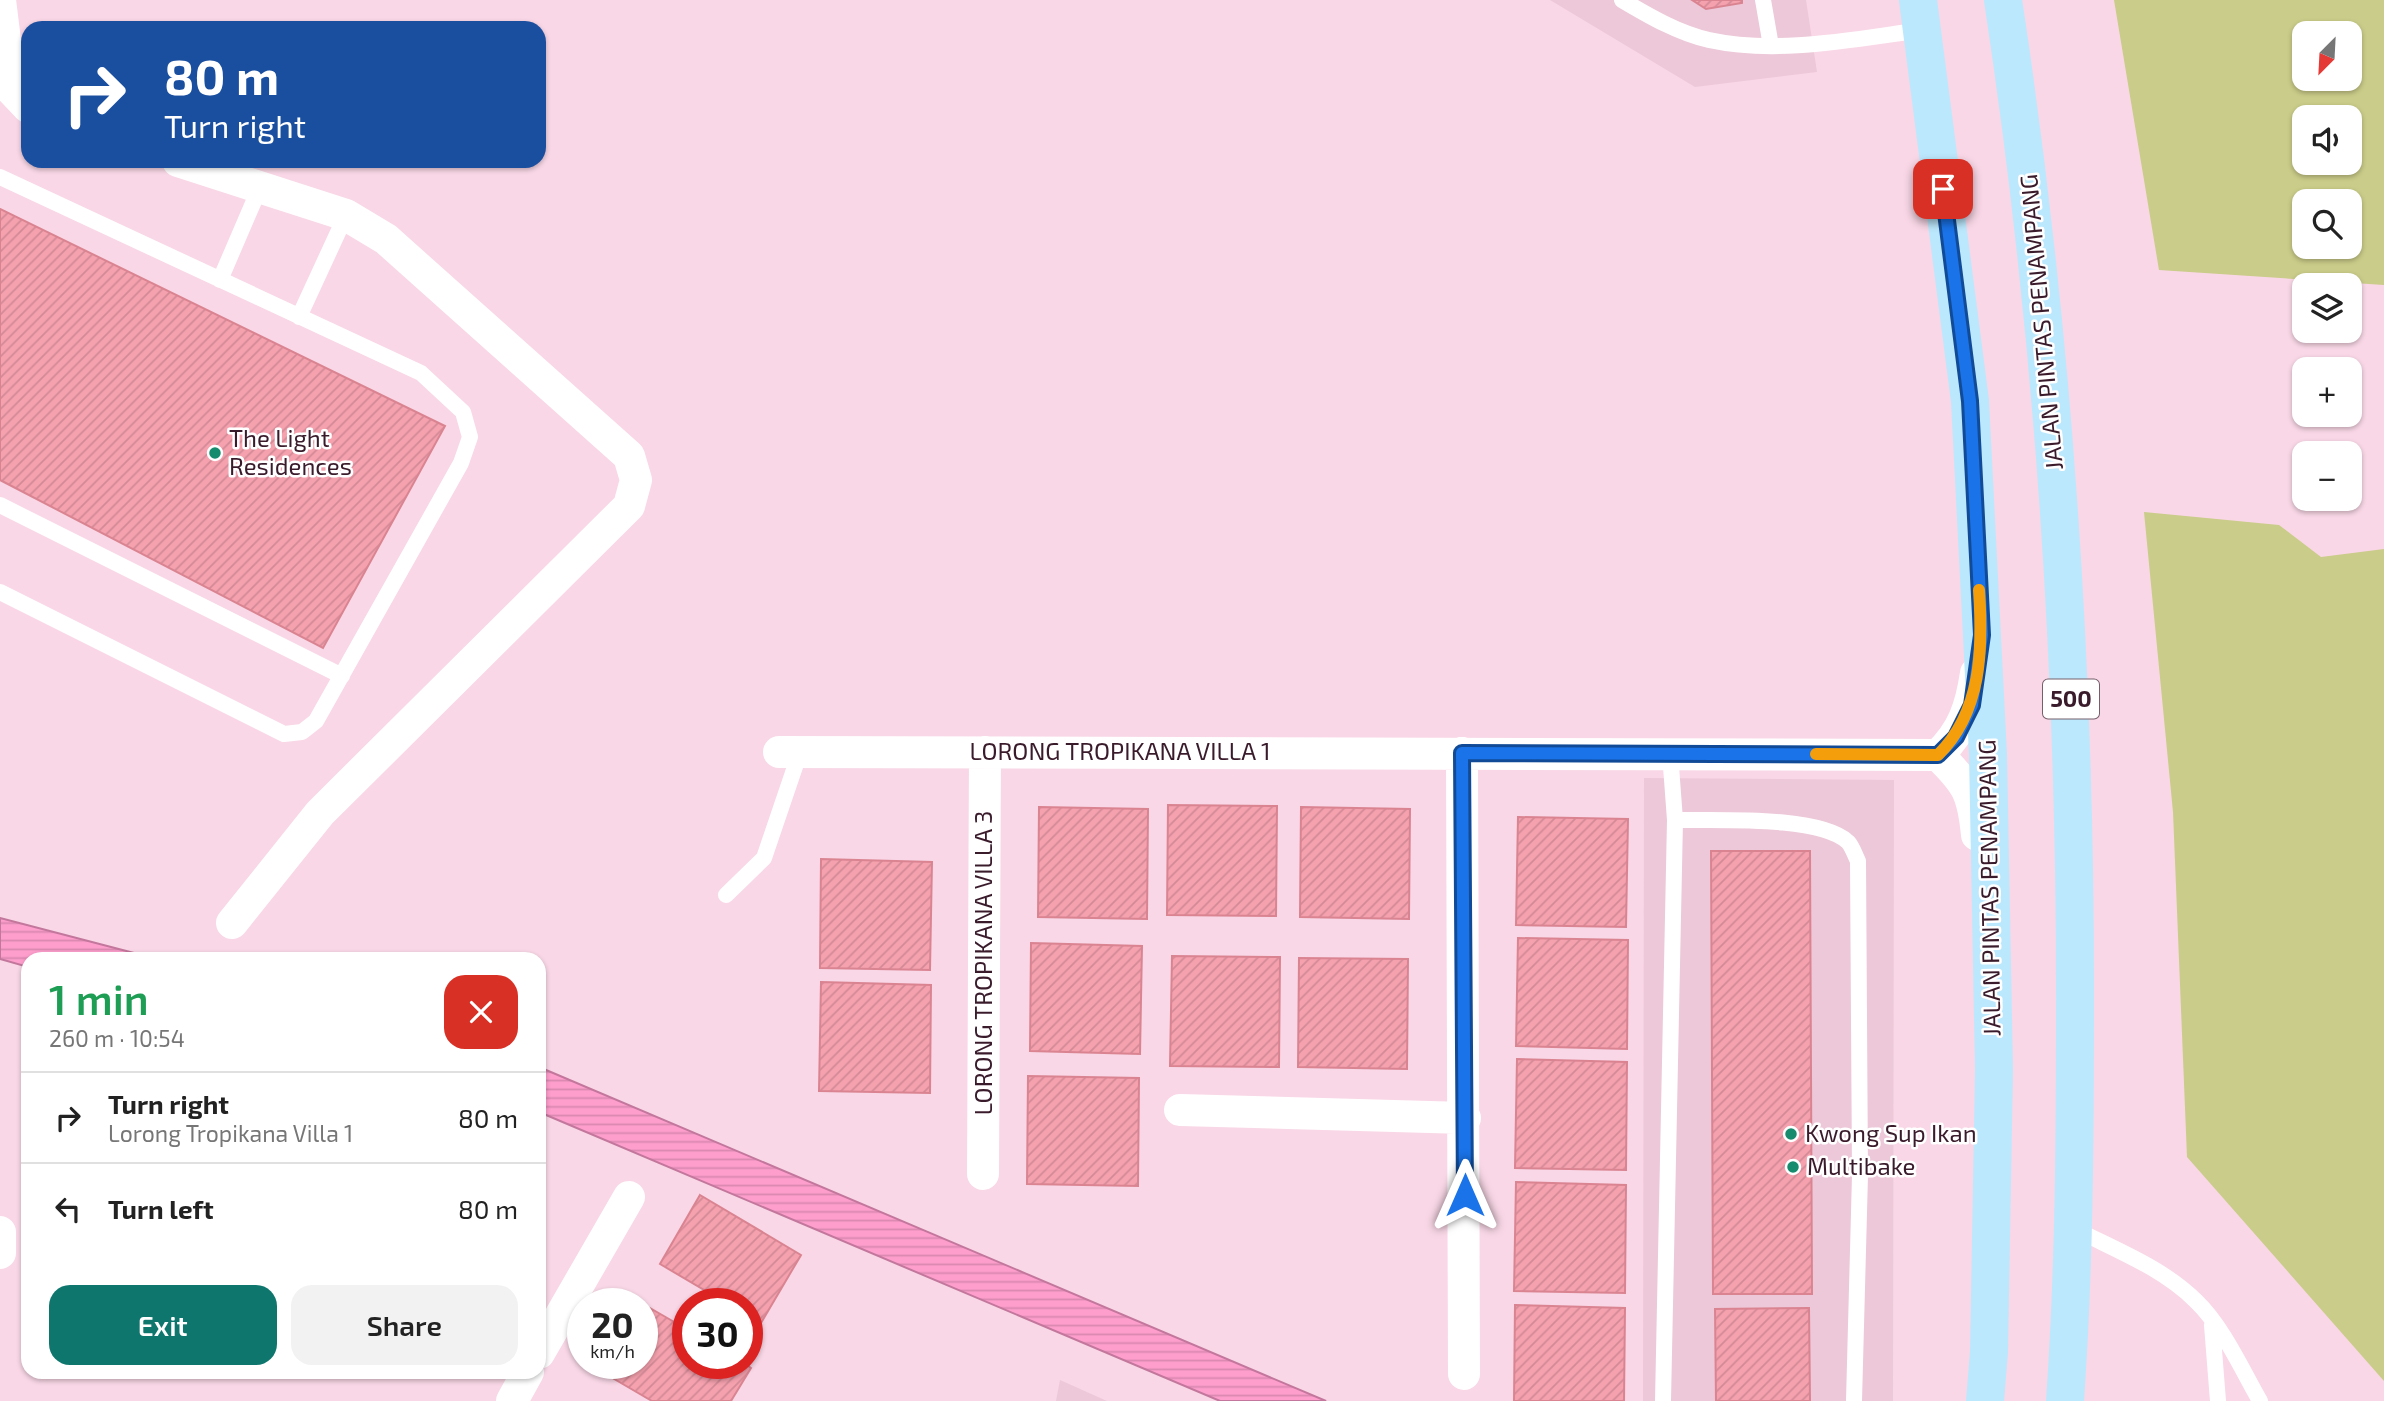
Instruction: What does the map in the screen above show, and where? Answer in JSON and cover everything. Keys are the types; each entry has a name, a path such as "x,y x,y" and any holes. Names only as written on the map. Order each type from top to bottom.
{"main road":[{"name":"JALAN PINTAS PENAMPANG","path":"2003,0 2025,144 2049,380 2071,694 2076,862 2075,1229 2065,1401"},
{"name":"JALAN PINTAS PENAMPANG","path":"1921,15 1970,401 1982,635 1993,984 1990,1299 1985,1401"}],"street":[{"path":"0,0 10,89 21,100"},
{"path":"200,168 346,215 386,239 629,456 636,480 629,506 320,813 232,923"},
{"path":"1982,635 1972,705 1956,737 1938,755 1959,775 1974,801 1993,984"},
{"name":"LORONG TROPIKANA VILLA 1","path":"789,752 1938,755"},
{"name":"LORONG TROPIKANA VILLA 3","path":"983,1174 985,752"},
{"path":"1462,753 1464,1374"},
{"path":"1180,1110 1465,1118"},
{"path":"546,1341 629,1197"},
{"path":"0,1232 0,1253"},
{"path":"512,1401 524,1379"}],"lane":[{"path":"1622,0 1667,26 1709,40 1771,46 1921,15"},
{"path":"1763,0 1771,46"},
{"path":"0,177 421,373 463,412 471,437 461,463 316,721 302,732 284,734 0,592"},
{"path":"220,280 260,187"},
{"path":"299,317 346,215"},
{"path":"0,505 341,676"},
{"path":"726,895 764,858 789,752"},
{"path":"1663,1401 1675,820 1670,753"},
{"path":"1675,820 1805,824 1829,831 1849,842 1858,861 1860,1175 1854,1401"},
{"path":"2075,1229 2154,1269 2196,1300 2212,1320 2260,1401"},
{"path":"2212,1320 2218,1401"}],"shaded area":[{"path":"1550,0 1806,0 1817,72 1695,87"},
{"path":"1644,778 1894,780 1893,1401 1643,1401"},
{"path":"0,918 130,952 21,952 21,965 0,959"},
{"path":"546,1070 1326,1401 1220,1401 546,1115"},
{"path":"1060,1380 1107,1401 1056,1401"}],"green space":[{"path":"2114,0 2384,0 2384,285 2362,284 2362,273 2292,273 2292,279 2159,270"},
{"path":"2144,512 2279,525 2321,557 2384,549 2384,1381 2187,1157 2173,812"}],"building":[{"path":"1692,0 1742,0 1742,3 1706,9"},
{"name":"The Light Residences","path":"0,209 445,426 323,648 0,480"},
{"path":"1168,805 1277,806 1276,916 1167,915"},
{"path":"1039,807 1148,809 1147,919 1038,917"},
{"path":"1301,807 1410,809 1409,919 1300,917"},
{"path":"1518,817 1628,819 1626,927 1516,925"},
{"path":"1711,851 1810,851 1812,1294 1713,1294"},
{"path":"821,859 932,862 930,970 820,968"},
{"path":"1518,938 1628,940 1627,1049 1516,1046"},
{"path":"1031,943 1142,946 1140,1054 1030,1051"},
{"path":"1172,956 1280,957 1279,1067 1170,1066"},
{"path":"1299,958 1408,959 1407,1069 1298,1067"},
{"path":"821,982 931,985 930,1093 819,1091"},
{"path":"1517,1059 1627,1062 1626,1170 1515,1168"},
{"path":"1028,1076 1139,1078 1138,1186 1027,1184"},
{"path":"1516,1182 1626,1185 1625,1293 1514,1291"},
{"path":"700,1195 801,1255 763,1320 763,1288 701,1288 660,1264"},
{"path":"1515,1305 1625,1308 1624,1401 1514,1401"},
{"path":"1809,1308 1810,1401 1716,1401 1715,1309"},
{"path":"658,1313 672,1321 672,1379 744,1379 731,1401 652,1401 614,1379 658,1379"}],"slow traffic":[{"path":"1816,754 1938,755 1956,737 1972,705 1982,635 1979,590"}],"place":[{"name":"The Light Residences","path":"215,453"},
{"name":"Kwong Sup Ikan","path":"1791,1134"},
{"name":"Multibake","path":"1793,1167"}],"route":[{"path":"1465,1195 1462,753 1938,755 1956,737 1972,705 1982,635 1970,401 1943,189"}]}
